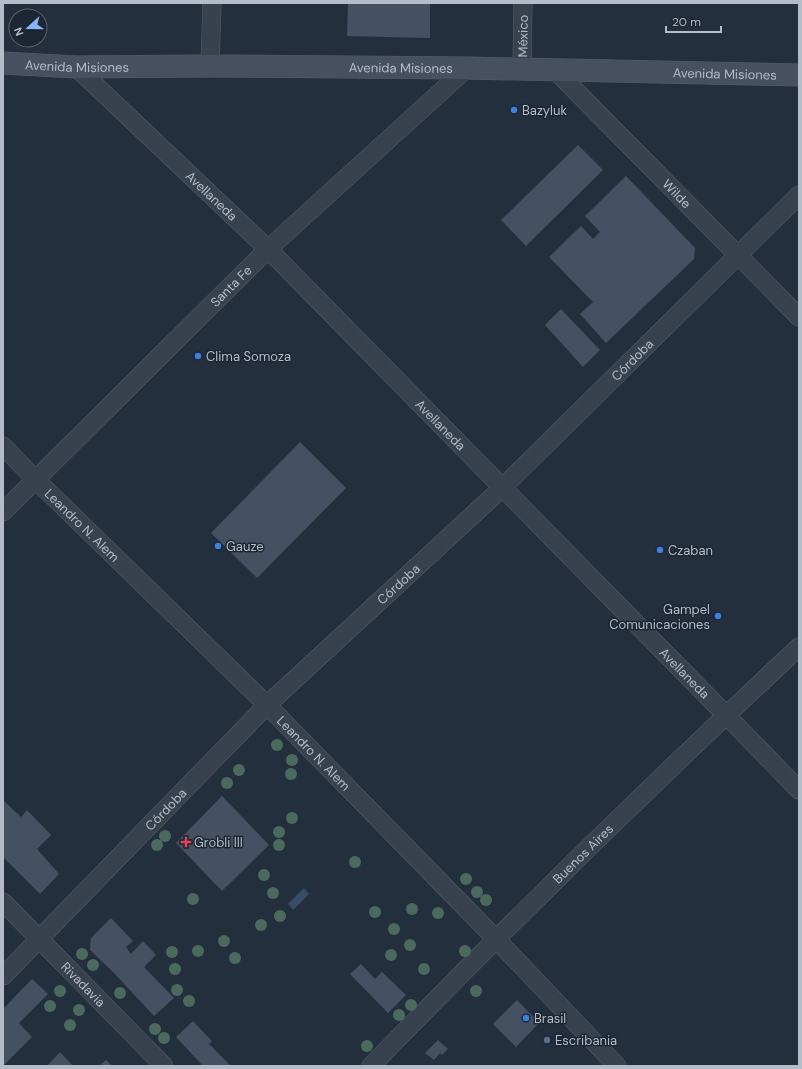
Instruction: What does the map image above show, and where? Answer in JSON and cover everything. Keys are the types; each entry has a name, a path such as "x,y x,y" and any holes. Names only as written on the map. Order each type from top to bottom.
{"main road":[{"name":"Avenida Misiones","path":"3,63 76,67 210,66 467,68 799,74"}],"street":[{"path":"210,66 212,3"},
{"name":"México","path":"522,69 523,3"},
{"name":"Avellaneda","path":"76,67 268,249 799,790"},
{"name":"Santa Fe","path":"3,512 268,249 467,68"},
{"name":"Wilde","path":"554,69 799,318"},
{"name":"Córdoba","path":"3,976 40,940 267,705 502,488 799,195"},
{"name":"Leandro N. Alem","path":"3,446 267,705 496,939 617,1066"},
{"name":"Buenos Aires","path":"371,1066 496,939 726,715 799,647"},
{"name":"Rivadavia","path":"3,902 164,1066"}],"water":[{"path":"304,888 309,894 293,910 288,904"}],"building":[{"path":"348,3 430,3 430,38 347,36"},
{"path":"578,145 603,170 526,246 501,220"},
{"path":"626,176 695,248 694,259 606,343 580,314 593,302 549,257 581,226 593,239 600,232 585,216"},
{"path":"561,309 600,350 583,367 545,325"},
{"path":"300,442 346,488 257,578 211,533"},
{"path":"222,796 269,845 222,891 176,843"},
{"path":"3,800 21,817 27,810 51,835 37,849 59,874 40,894 3,857"},
{"path":"111,918 133,941 126,947 131,954 143,941 156,955 144,967 174,998 154,1016 90,950 91,938"},
{"path":"361,964 375,979 382,972 406,995 388,1013 350,974"},
{"path":"32,979 48,994 19,1023 32,1037 4,1065 3,1009"},
{"path":"517,1000 539,1023 516,1047 493,1024"},
{"path":"193,1021 212,1041 209,1044 231,1066 203,1066 176,1037"},
{"path":"438,1040 448,1049 442,1055 440,1053 434,1060 425,1053"},
{"path":"60,1052 73,1066 47,1066"},
{"path":"106,1060 112,1066 99,1066"}],"place":[{"name":"Bazyluk","path":"514,110"},
{"name":"Clima Somoza","path":"198,356"},
{"name":"Gauze","path":"218,546"},
{"name":"Czaban","path":"660,550"},
{"name":"Gampel Comunicaciones","path":"718,616"},
{"name":"Grobli III","path":"186,842"},
{"name":"Brasil","path":"526,1018"},
{"name":"Escribania","path":"547,1040"}]}
